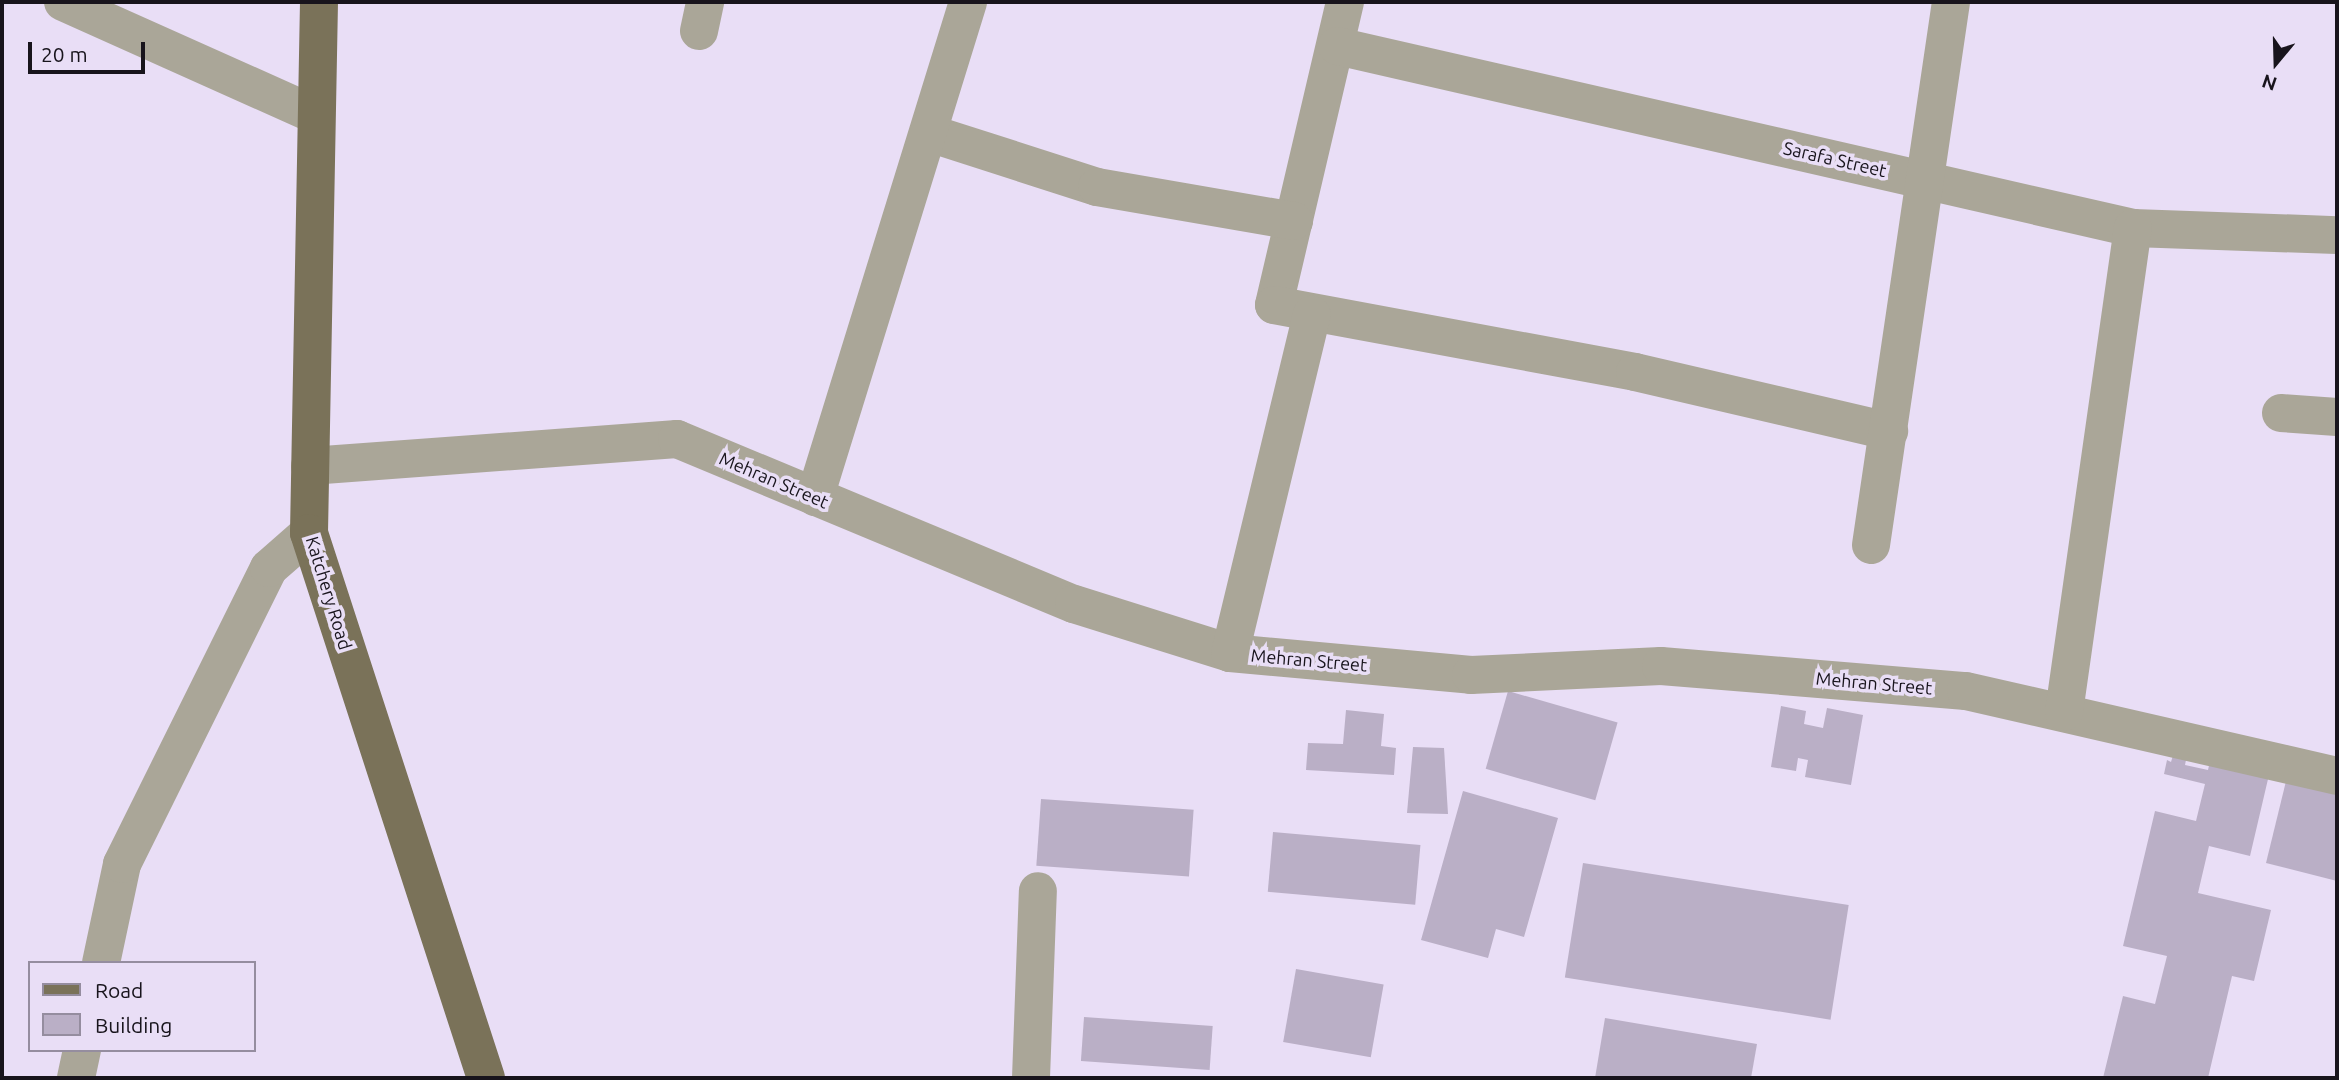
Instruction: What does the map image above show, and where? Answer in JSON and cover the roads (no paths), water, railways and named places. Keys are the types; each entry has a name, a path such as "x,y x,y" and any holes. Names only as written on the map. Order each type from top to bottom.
{"main road":[{"name":"Katchery Road","path":"319,2 309,533 486,1078"}],"street":[{"path":"63,2 316,115"},
{"path":"815,497 968,2"},
{"path":"1345,2 1337,46 1275,304 1312,315 1635,372 1889,432"},
{"path":"1871,545 1928,180 1951,2"},
{"name":"Sarafa Street","path":"1337,46 2133,228 2337,235"},
{"path":"929,133 1097,187 1294,221"},
{"path":"2064,712 2133,228"},
{"path":"1230,653 1312,315"},
{"path":"2281,413 2337,417"},
{"name":"Mehran Street","path":"310,466 677,439 1074,604 1230,653 1471,675 1661,666 1966,691 2337,776"},
{"path":"101,961 122,864 269,568 309,533"},
{"path":"1031,1078 1038,891"},
{"path":"76,1078 82,1052"}]}
